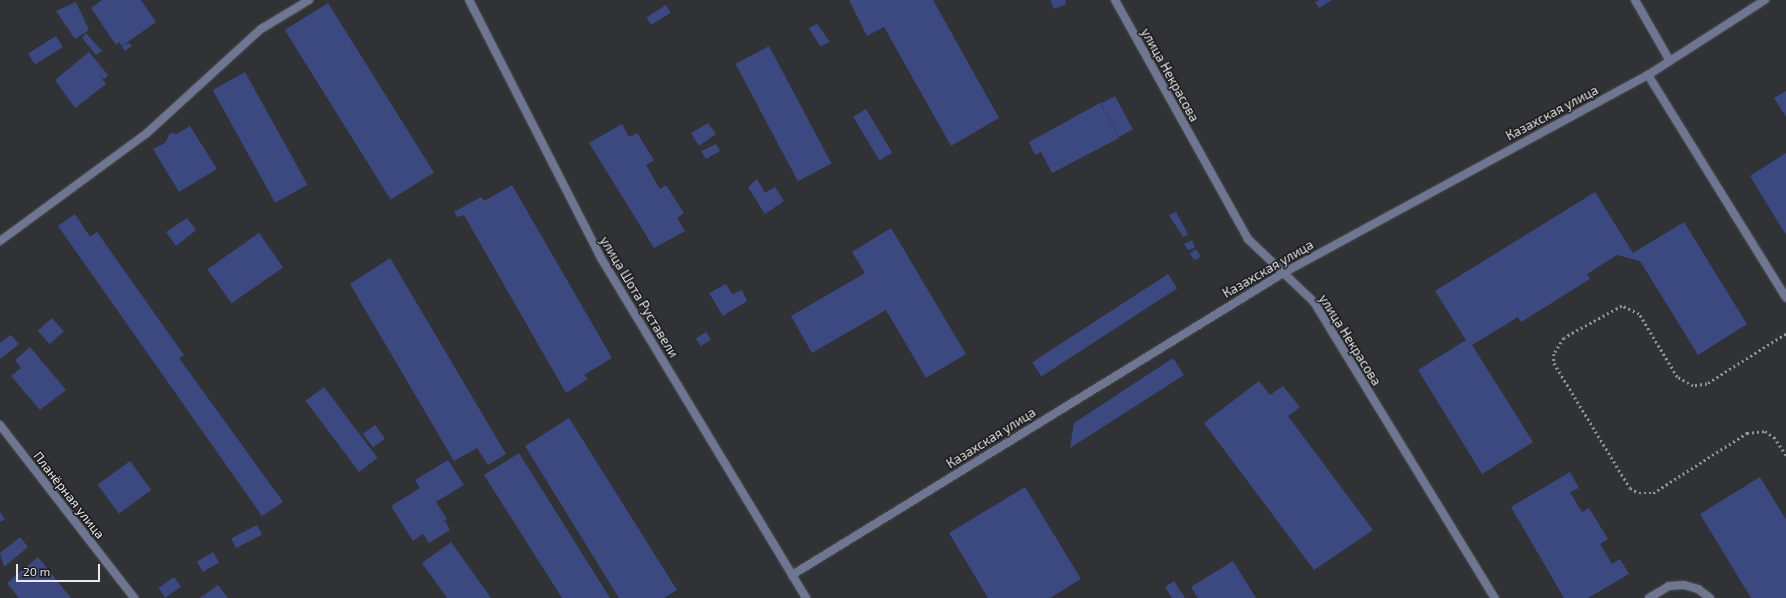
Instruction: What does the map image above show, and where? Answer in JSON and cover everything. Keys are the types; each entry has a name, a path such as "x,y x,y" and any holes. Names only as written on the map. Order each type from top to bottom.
{"street":[{"path":"0,241 147,133 261,29 309,0"},
{"name":"улица Шота Руставели","path":"469,0 600,258 806,598"},
{"name":"улица Некрасова","path":"1115,0 1248,239 1285,272 1314,302 1495,598"},
{"path":"1635,0 1670,61"},
{"name":"Казахская улица","path":"792,575 1285,272 1648,75 1765,0"},
{"path":"1648,75 1786,298"},
{"name":"Планёрная улица","path":"0,425 134,598"},
{"path":"1649,598 1669,586 1684,585 1698,589 1710,598"}],"path":[{"path":"1786,334 1707,384 1693,386 1677,377 1639,314 1622,306 1564,338 1554,354 1554,363 1630,488 1639,493 1653,493 1747,433 1765,431 1774,437 1786,455"}],"building":[{"path":"102,0 141,0 156,22 122,46 119,42 116,45 91,8"},
{"path":"849,0 933,0 999,118 951,146 884,27 867,36"},
{"path":"1050,0 1065,0 1066,4 1054,9"},
{"path":"1319,0 1332,0 1319,8 1315,2"},
{"path":"76,2 89,30 75,39 56,11"},
{"path":"328,3 434,173 391,200 285,30"},
{"path":"666,5 671,13 651,25 646,17"},
{"path":"817,24 830,42 820,46 809,28"},
{"path":"86,33 102,51 96,55 82,38"},
{"path":"56,36 63,47 35,65 28,53"},
{"path":"129,43 132,46 125,51 122,46"},
{"path":"769,46 831,163 798,181 735,64"},
{"path":"89,52 108,75 104,79 100,76 106,84 75,108 55,80"},
{"path":"245,72 308,185 275,203 213,90"},
{"path":"1786,91 1786,117 1774,98"},
{"path":"1115,96 1133,130 1119,137 1101,104"},
{"path":"1100,103 1119,138 1052,173 1041,152 1035,155 1029,142"},
{"path":"866,109 892,153 879,160 853,117"},
{"path":"708,123 716,134 699,146 691,133"},
{"path":"622,124 629,137 637,133 654,160 646,165 660,189 666,185 684,213 677,218 685,231 654,248 589,143"},
{"path":"190,126 217,169 179,192 153,149 165,143 170,133 177,134"},
{"path":"716,144 720,151 706,159 701,151"},
{"path":"1786,153 1786,235 1750,176"},
{"path":"757,179 765,193 775,187 784,201 765,214 748,187"},
{"path":"512,185 612,358 584,375 588,379 566,393 464,215 457,217 454,212 481,197 484,201"},
{"path":"1595,192 1633,253 1684,222 1747,324 1698,355 1640,261 1617,255 1587,274 1590,279 1521,322 1518,317 1472,345 1533,442 1482,474 1418,370 1466,340 1435,291"},
{"path":"1176,212 1188,234 1183,237 1169,215"},
{"path":"75,214 90,237 97,232 184,355 179,358 283,502 262,516 58,226"},
{"path":"187,218 196,230 176,246 166,232"},
{"path":"891,228 966,354 926,378 886,310 812,353 791,316 865,273 852,252"},
{"path":"259,233 283,267 231,304 207,269"},
{"path":"1192,240 1195,248 1188,250 1184,244"},
{"path":"1196,249 1201,257 1194,260 1190,253"},
{"path":"390,258 506,454 488,465 477,448 454,461 350,284"},
{"path":"1168,274 1177,288 1041,376 1032,362"},
{"path":"726,284 732,294 742,290 747,301 723,316 709,293"},
{"path":"52,318 64,332 49,344 38,330"},
{"path":"706,332 711,340 701,346 696,338"},
{"path":"11,335 19,344 0,359 0,343"},
{"path":"30,347 66,390 40,410 11,376 21,368 15,360"},
{"path":"1173,358 1184,375 1070,448 1074,423"},
{"path":"1259,381 1270,395 1283,386 1300,407 1288,416 1373,530 1314,570 1204,423"},
{"path":"324,387 378,458 359,472 306,401"},
{"path":"569,418 677,590 664,598 619,598 525,446"},
{"path":"375,425 385,439 373,448 363,434"},
{"path":"519,453 610,598 562,598 484,475"},
{"path":"448,460 464,485 436,502 447,519 440,523 445,521 450,530 429,543 423,534 413,541 391,506 420,488 415,480"},
{"path":"130,461 151,490 119,514 98,485"},
{"path":"1570,472 1579,488 1570,492 1582,512 1589,508 1608,539 1600,544 1612,564 1620,559 1629,574 1588,598 1564,598 1511,507"},
{"path":"1760,477 1786,520 1786,598 1751,598 1700,514"},
{"path":"1025,487 1081,579 1050,598 988,598 949,533"},
{"path":"0,512 5,519 0,522"},
{"path":"257,525 262,535 236,548 231,538"},
{"path":"20,537 28,547 4,567 0,553"},
{"path":"451,542 491,598 447,598 422,563"},
{"path":"213,552 219,562 203,572 197,562"},
{"path":"38,557 71,598 19,598 7,583"},
{"path":"1233,561 1256,598 1198,598 1191,587"},
{"path":"174,577 181,587 165,598 158,588"},
{"path":"1174,581 1185,598 1172,598 1165,587"},
{"path":"218,585 228,598 200,598"}]}
